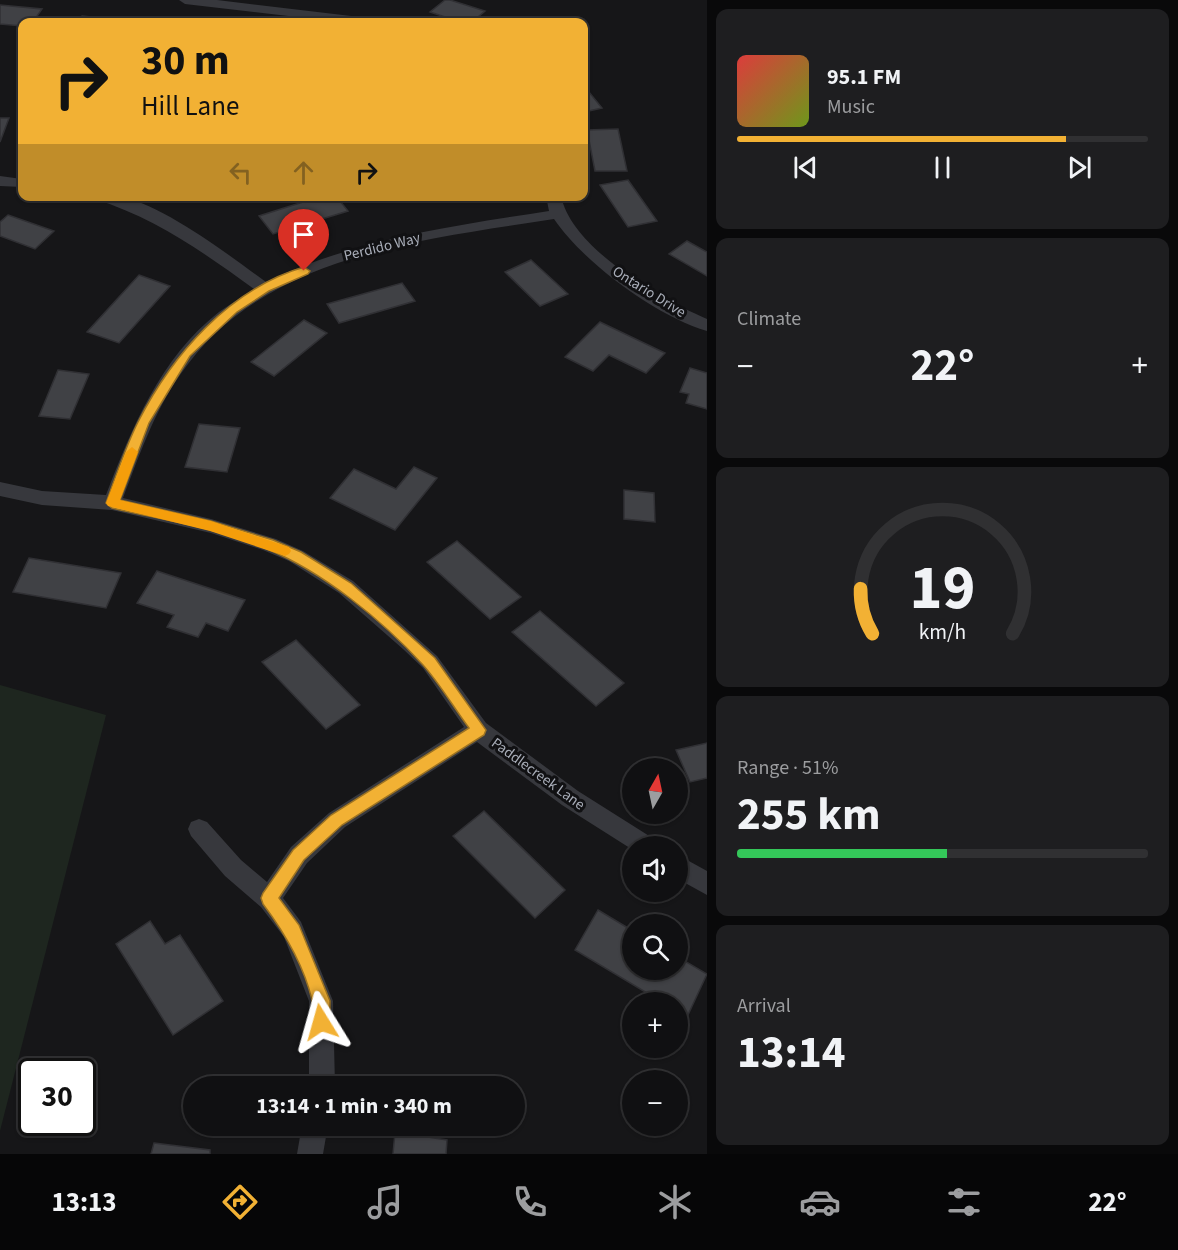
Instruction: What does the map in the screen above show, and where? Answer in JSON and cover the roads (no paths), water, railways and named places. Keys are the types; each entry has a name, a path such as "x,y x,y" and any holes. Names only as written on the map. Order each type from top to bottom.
{"street":[{"path":"185,0 335,18"},
{"path":"0,181 18,183"},
{"path":"116,201 144,210 198,239 265,289"},
{"name":"Ontario Drive","path":"554,201 558,214 570,231 599,259 655,299 707,325"},
{"name":"Perdido Way","path":"112,503 143,423 186,353 216,323 265,289 323,262 365,248 411,238 558,214"},
{"name":"Paddlecreek Lane","path":"0,489 42,498 112,503 211,526 269,544 296,556 346,587 410,643 429,662 478,730 570,798 630,836"},
{"path":"269,898 299,855 337,820 478,730"},
{"path":"199,829 233,868 269,898 293,930 321,1001 322,1076"},
{"path":"688,872 707,884"},
{"path":"310,1154 313,1136"}]}
